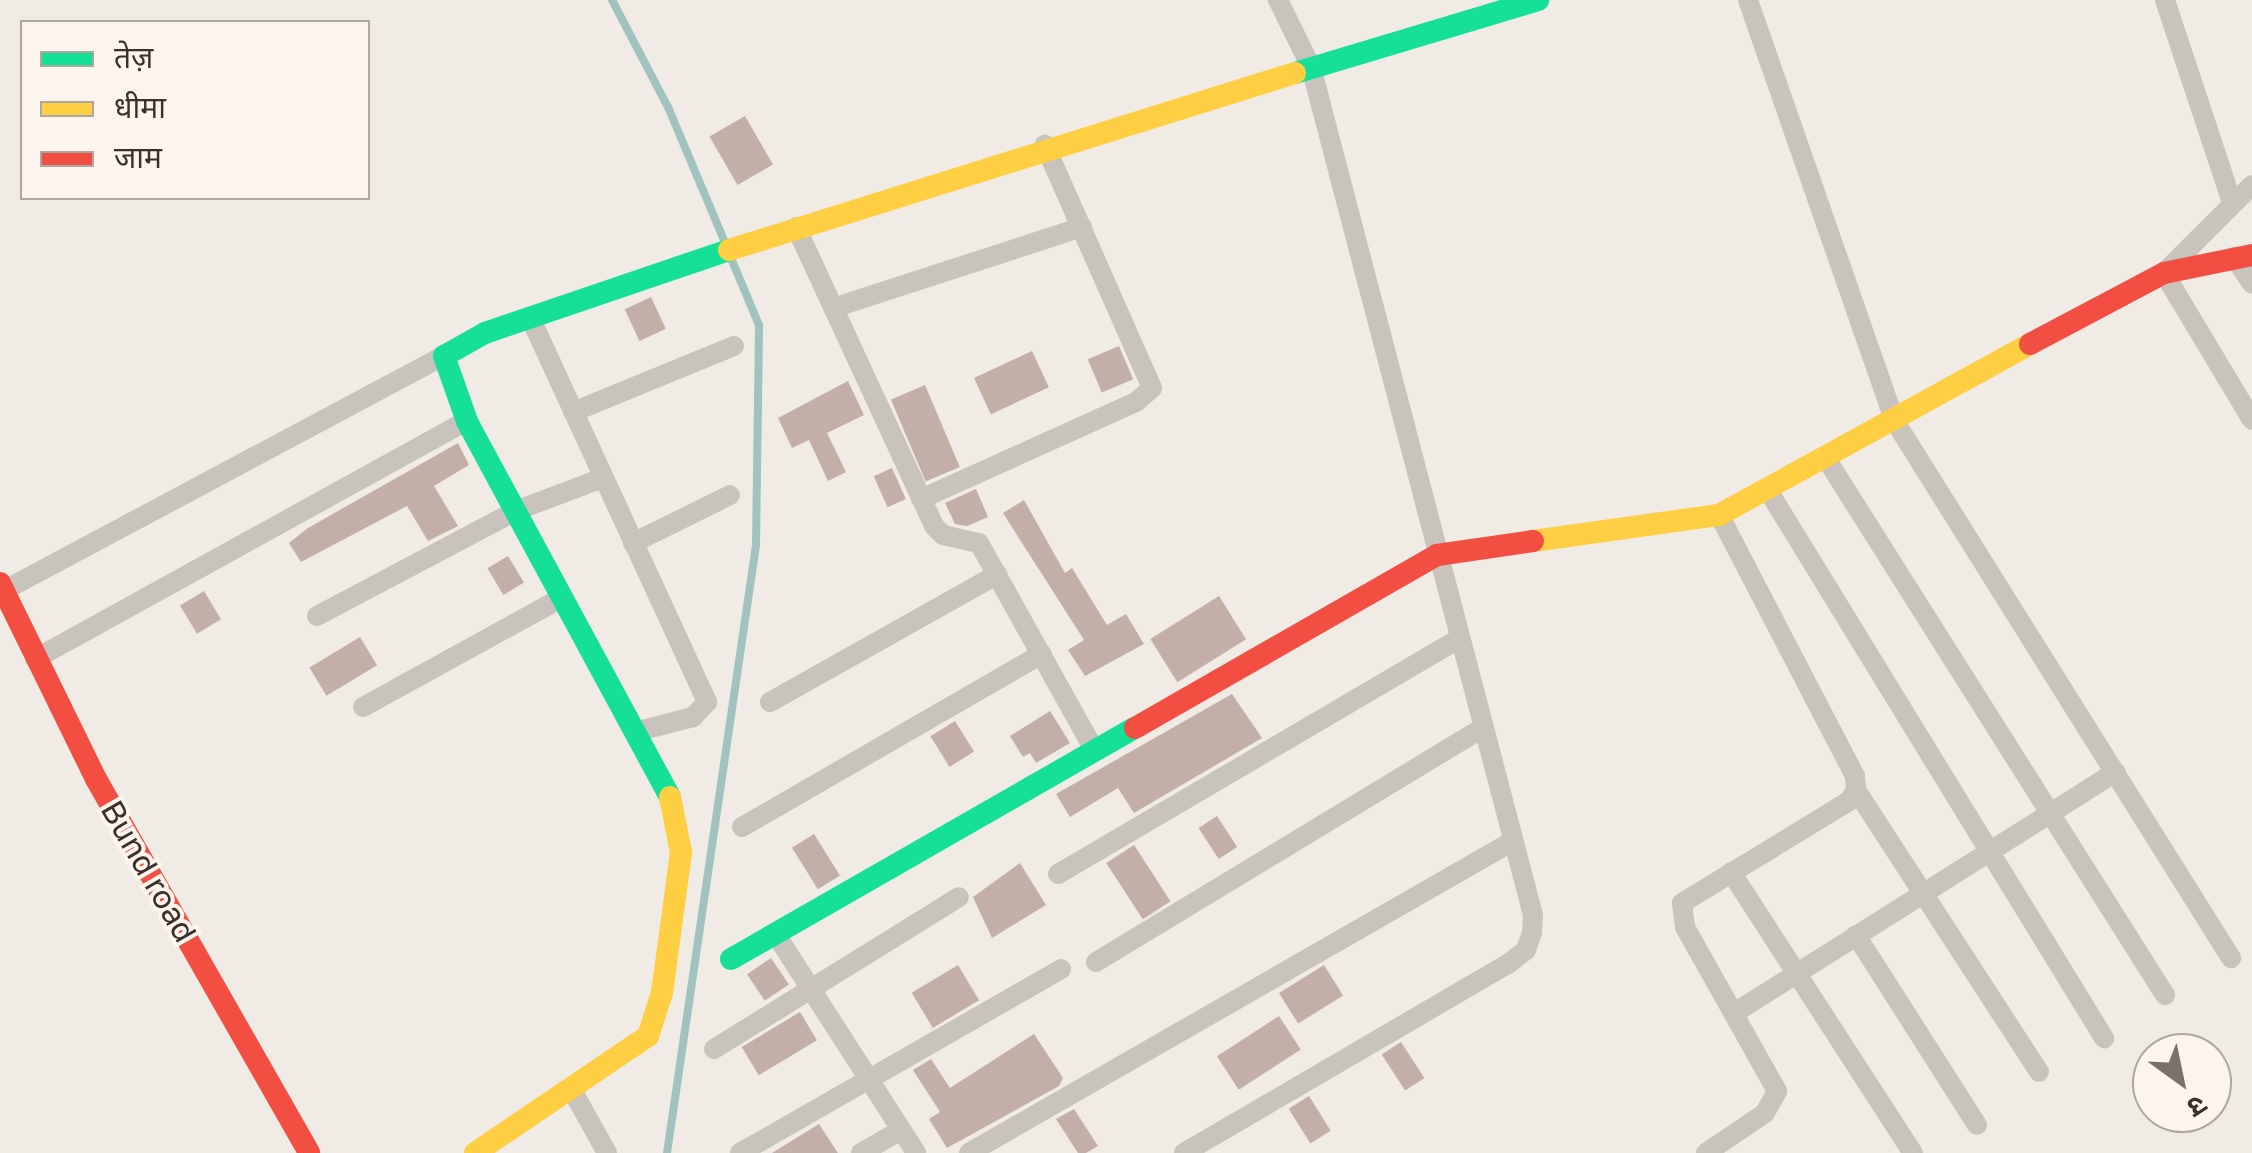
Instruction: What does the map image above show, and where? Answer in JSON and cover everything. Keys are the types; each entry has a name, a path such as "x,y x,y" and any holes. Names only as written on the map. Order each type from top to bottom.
{"street":[{"path":"1184,1153 1526,950 1533,915 1311,67 1278,0"},
{"path":"2,587 444,356 530,317 1045,145 1538,0"},
{"path":"1748,0 1894,420 2231,958"},
{"path":"2165,0 2232,202"},
{"path":"921,500 1148,396 1151,378 1045,145"},
{"path":"2164,273 2252,185"},
{"path":"796,228 921,500 943,535 979,543 1092,746"},
{"path":"833,308 1082,228"},
{"path":"731,958 1092,746 1436,555 1719,516 1770,492 2164,273 2243,256 2252,284"},
{"path":"2164,273 2252,420"},
{"path":"530,317 707,702 692,717 635,732"},
{"path":"573,412 734,346"},
{"path":"444,356 467,421 674,804 679,826 662,992 648,1036 475,1153"},
{"path":"35,660 467,421"},
{"path":"1827,460 2165,995"},
{"path":"317,616 515,511 603,478"},
{"path":"1770,492 2104,1038"},
{"path":"633,543 730,495"},
{"path":"1719,516 1855,776 1856,790 2038,1072"},
{"path":"770,702 998,574"},
{"name":"Bund road","path":"2,587 35,660 309,1153"},
{"path":"363,707 561,598"},
{"path":"1058,874 1458,638"},
{"path":"742,827 1042,654"},
{"path":"1096,962 1483,728"},
{"path":"1736,1012 2115,772"},
{"path":"1706,1153 1776,1101 1773,1080 1681,911 1682,903 1849,801 1856,790"},
{"path":"969,1153 1513,841"},
{"path":"1730,872 1913,1153"},
{"path":"714,1048 959,898"},
{"path":"774,932 916,1153"},
{"path":"1856,935 1977,1125"},
{"path":"740,1153 1062,969"},
{"path":"572,1090 607,1153"},
{"path":"861,1153 901,1130"}],"building":[{"path":"745,116 773,164 737,185 709,136"},
{"path":"651,297 666,329 640,341 625,309"},
{"path":"1119,346 1133,379 1102,392 1088,359"},
{"path":"1032,351 1049,387 991,414 974,378"},
{"path":"848,381 864,415 827,433 846,472 828,481 809,440 792,448 778,418"},
{"path":"925,385 960,467 926,481 891,399"},
{"path":"458,443 469,465 434,486 458,526 428,541 407,506 301,562 289,543 308,528"},
{"path":"892,468 906,499 888,507 874,476"},
{"path":"976,489 988,517 967,526 955,524 945,503"},
{"path":"1024,500 1065,573 1072,568 1107,625 1126,614 1144,644 1085,676 1068,650 1084,640 1003,513"},
{"path":"508,556 524,583 503,595 487,568"},
{"path":"204,591 221,619 197,634 180,605"},
{"path":"1219,596 1246,639 1177,682 1150,639"},
{"path":"360,637 377,665 326,696 309,667"},
{"path":"1232,694 1262,738 1134,813 1118,788 1070,817 1056,794"},
{"path":"1050,711 1070,743 1036,763 1030,753 1023,757 1010,736"},
{"path":"955,721 974,752 949,767 930,736"},
{"path":"1217,816 1237,847 1219,859 1199,828"},
{"path":"814,834 840,876 818,889 792,848"},
{"path":"1134,845 1170,901 1143,919 1106,863"},
{"path":"1020,863 1046,905 992,938 973,897"},
{"path":"771,958 789,985 765,1001 747,974"},
{"path":"958,965 979,1000 933,1028 912,993"},
{"path":"1324,965 1343,996 1298,1024 1279,993"},
{"path":"800,1012 817,1040 759,1075 742,1047"},
{"path":"1279,1016 1301,1050 1239,1090 1217,1056"},
{"path":"1034,1034 1063,1078 1059,1086 947,1148 929,1119 940,1112 913,1070 931,1059 950,1088"},
{"path":"1401,1042 1424,1078 1405,1091 1382,1055"},
{"path":"1309,1096 1331,1131 1310,1143 1289,1109"},
{"path":"1074,1109 1098,1146 1086,1153 1078,1153 1056,1119"},
{"path":"819,1124 838,1153 772,1153"}],"waterway":[{"path":"612,0 668,107 726,245"},
{"path":"667,1153 756,545 759,325 731,258"}],"traffic: fast":[{"path":"1295,73 1538,0"},
{"path":"670,797 467,421 444,356 485,333 729,250"},
{"path":"731,959 1135,728"}],"traffic: slow":[{"path":"729,250 1295,73"},
{"path":"1533,541 1719,515 2030,344"},
{"path":"475,1153 648,1036 662,993 681,852 670,797"}],"traffic: jam":[{"path":"2030,344 2164,273 2252,255"},
{"path":"1135,728 1437,555 1533,541"},
{"path":"0,583 96,779 309,1153"}]}
